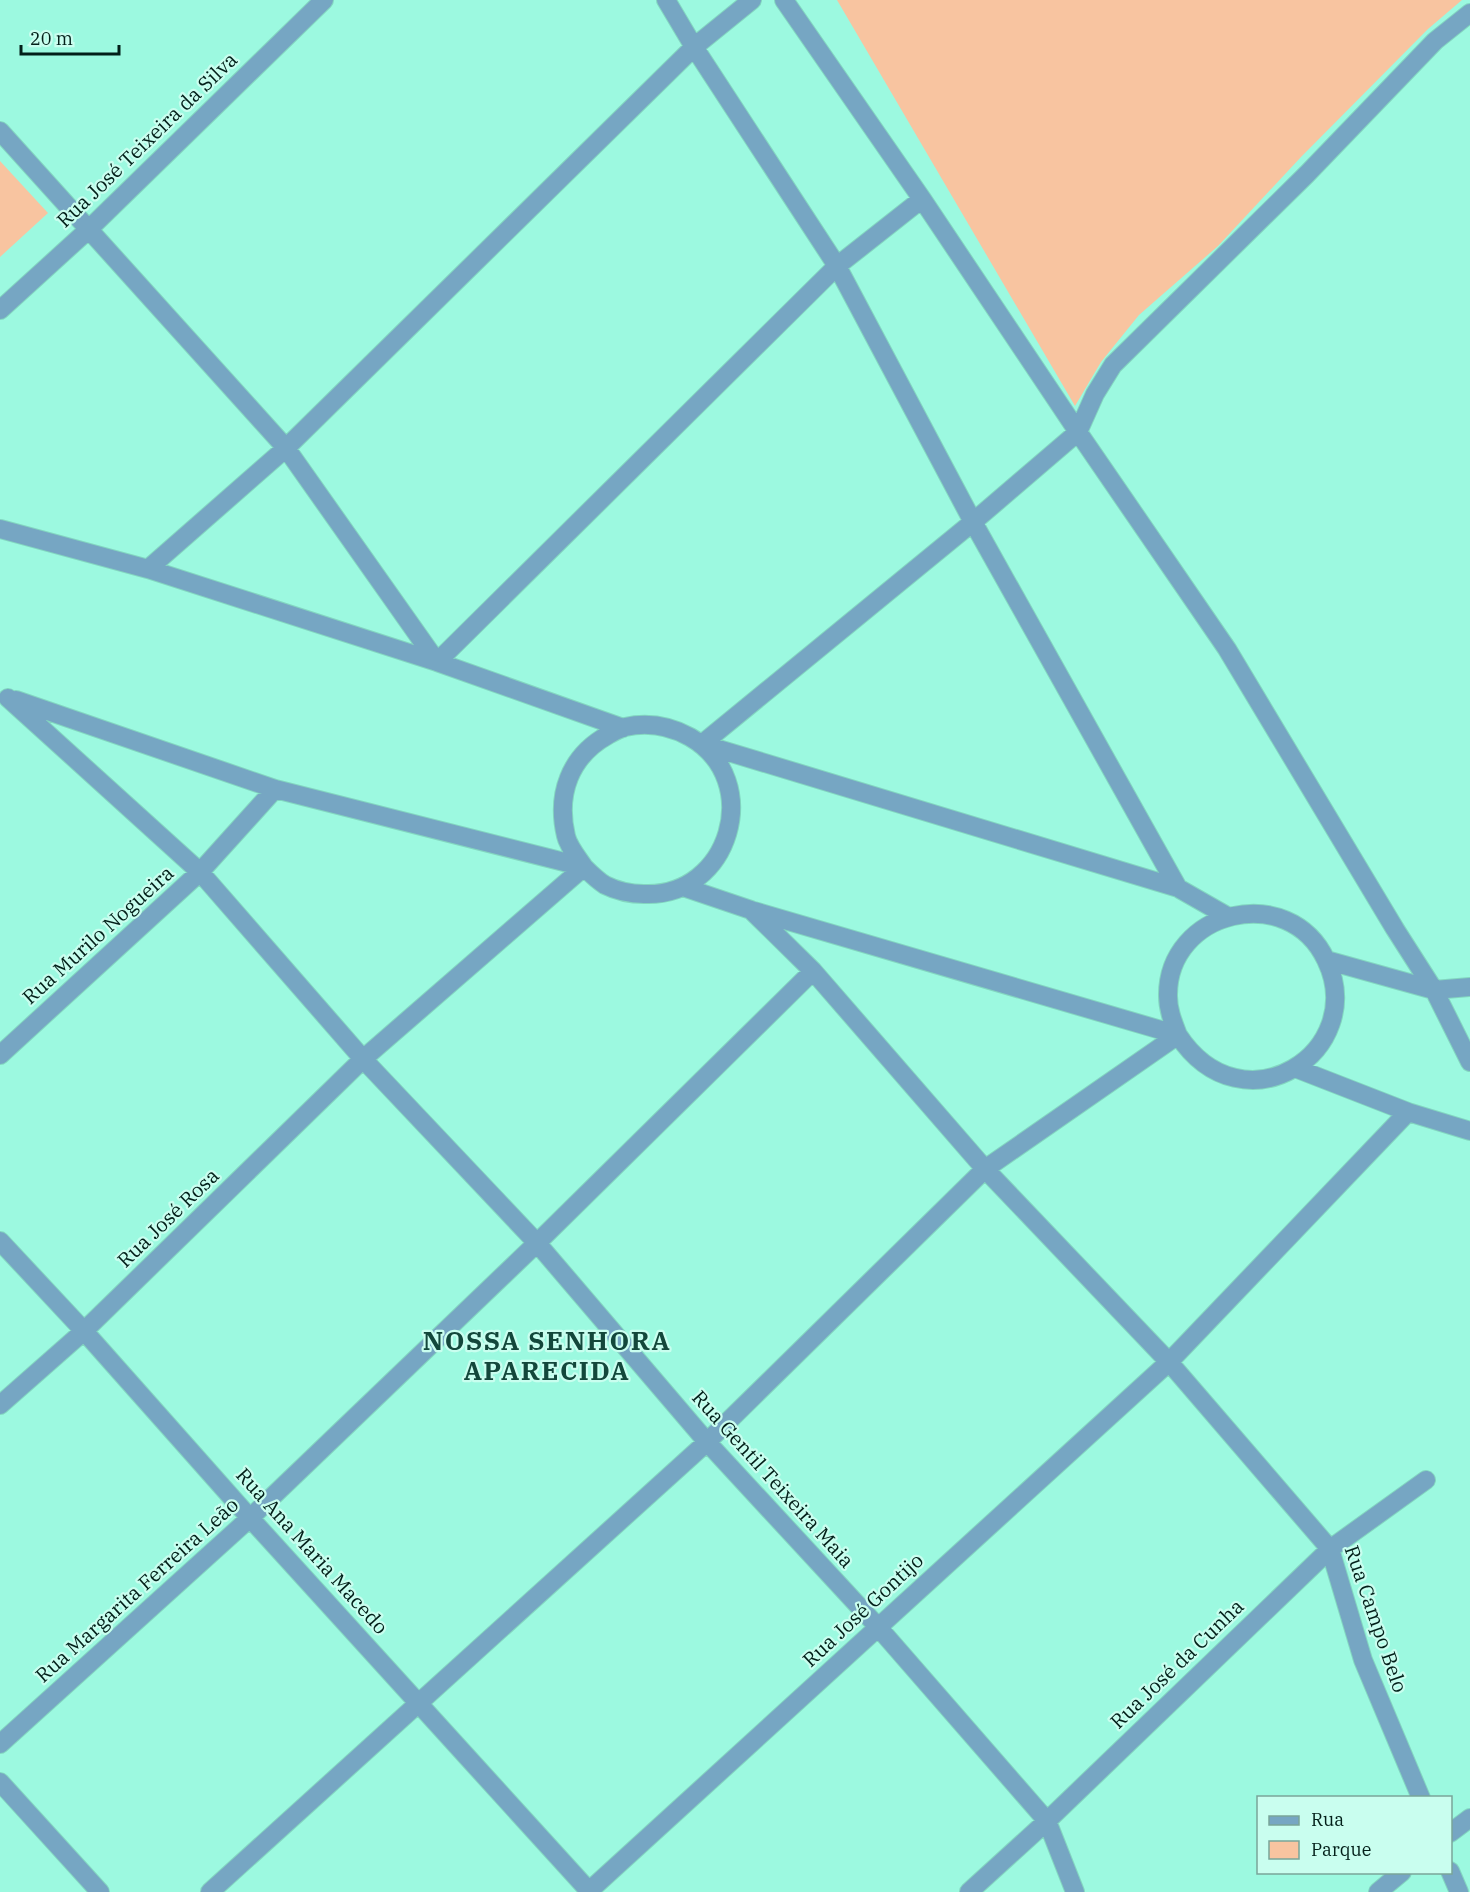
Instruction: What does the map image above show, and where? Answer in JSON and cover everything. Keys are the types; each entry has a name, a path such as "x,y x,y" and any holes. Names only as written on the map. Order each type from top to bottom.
{"street":[{"name":"Rua José Teixeira da Silva","path":"0,310 88,230 324,0"},
{"path":"666,0 694,47 837,266 973,522 1178,888"},
{"path":"148,569 286,448 694,47 752,0"},
{"path":"784,0 922,199 1227,650 1434,990 1470,1062"},
{"path":"702,744 973,522 1078,432 1095,394 1113,365 1299,182 1435,40 1470,13"},
{"path":"0,131 286,448 437,662"},
{"path":"437,662 837,266 922,199"},
{"path":"0,529 148,569 437,662 622,728"},
{"path":"4,701 275,789 584,867"},
{"name":"Rua Gentil Teixeira Maia","path":"4,701 200,872 363,1059 537,1243 707,1443 878,1627 1047,1821 1075,1892"},
{"path":"702,744 718,762 728,784 732,808 729,832 719,855 704,874 683,887 657,895 630,894 605,885 584,867 566,838 562,803 571,770 593,744 622,728 651,724 678,730 702,744 1178,888 1227,916"},
{"name":"Rua Murilo Nogueira","path":"0,1055 200,872 275,789"},
{"name":"Rua José Rosa","path":"0,1405 84,1331 363,1059 584,867"},
{"path":"683,887 752,910 1178,1035"},
{"name":"Rua Campo Belo","path":"752,910 813,971 985,1169 1169,1362 1330,1549 1363,1660 1421,1796"},
{"path":"1247,913 1266,914 1302,929 1316,943 1326,960 1334,983 1334,1008 1328,1032 1314,1052 1295,1068 1277,1076 1258,1080 1239,1079 1220,1074 1203,1065 1189,1052 1178,1035 1170,1016 1168,995 1171,974 1179,955 1192,938 1208,925 1227,916 1247,913"},
{"path":"1326,960 1434,990 1470,987"},
{"name":"Rua Margarita Ferreira Leão","path":"0,1744 250,1518 537,1243 813,971"},
{"path":"210,1892 707,1443 985,1169 1178,1035"},
{"path":"1295,1068 1408,1112 1470,1131"},
{"name":"Rua José Gontijo","path":"589,1892 1169,1362 1408,1112"},
{"name":"Rua Ana Maria Macedo","path":"0,1241 84,1331 589,1892"},
{"name":"Rua José da Cunha","path":"969,1892 1047,1821 1330,1549 1426,1480"},
{"path":"0,1782 100,1892"},
{"path":"1452,1832 1470,1818"},
{"path":"1378,1892 1400,1874"},
{"path":"1452,1874 1459,1892"}],"green space":[{"path":"837,0 1462,0 1428,29 1301,157 1218,246 1139,315 1101,362 1075,406"},
{"path":"0,161 48,213 0,257"}],"district":[{"name":"NOSSA SENHORA APARECIDA","path":"547,1356"}]}
